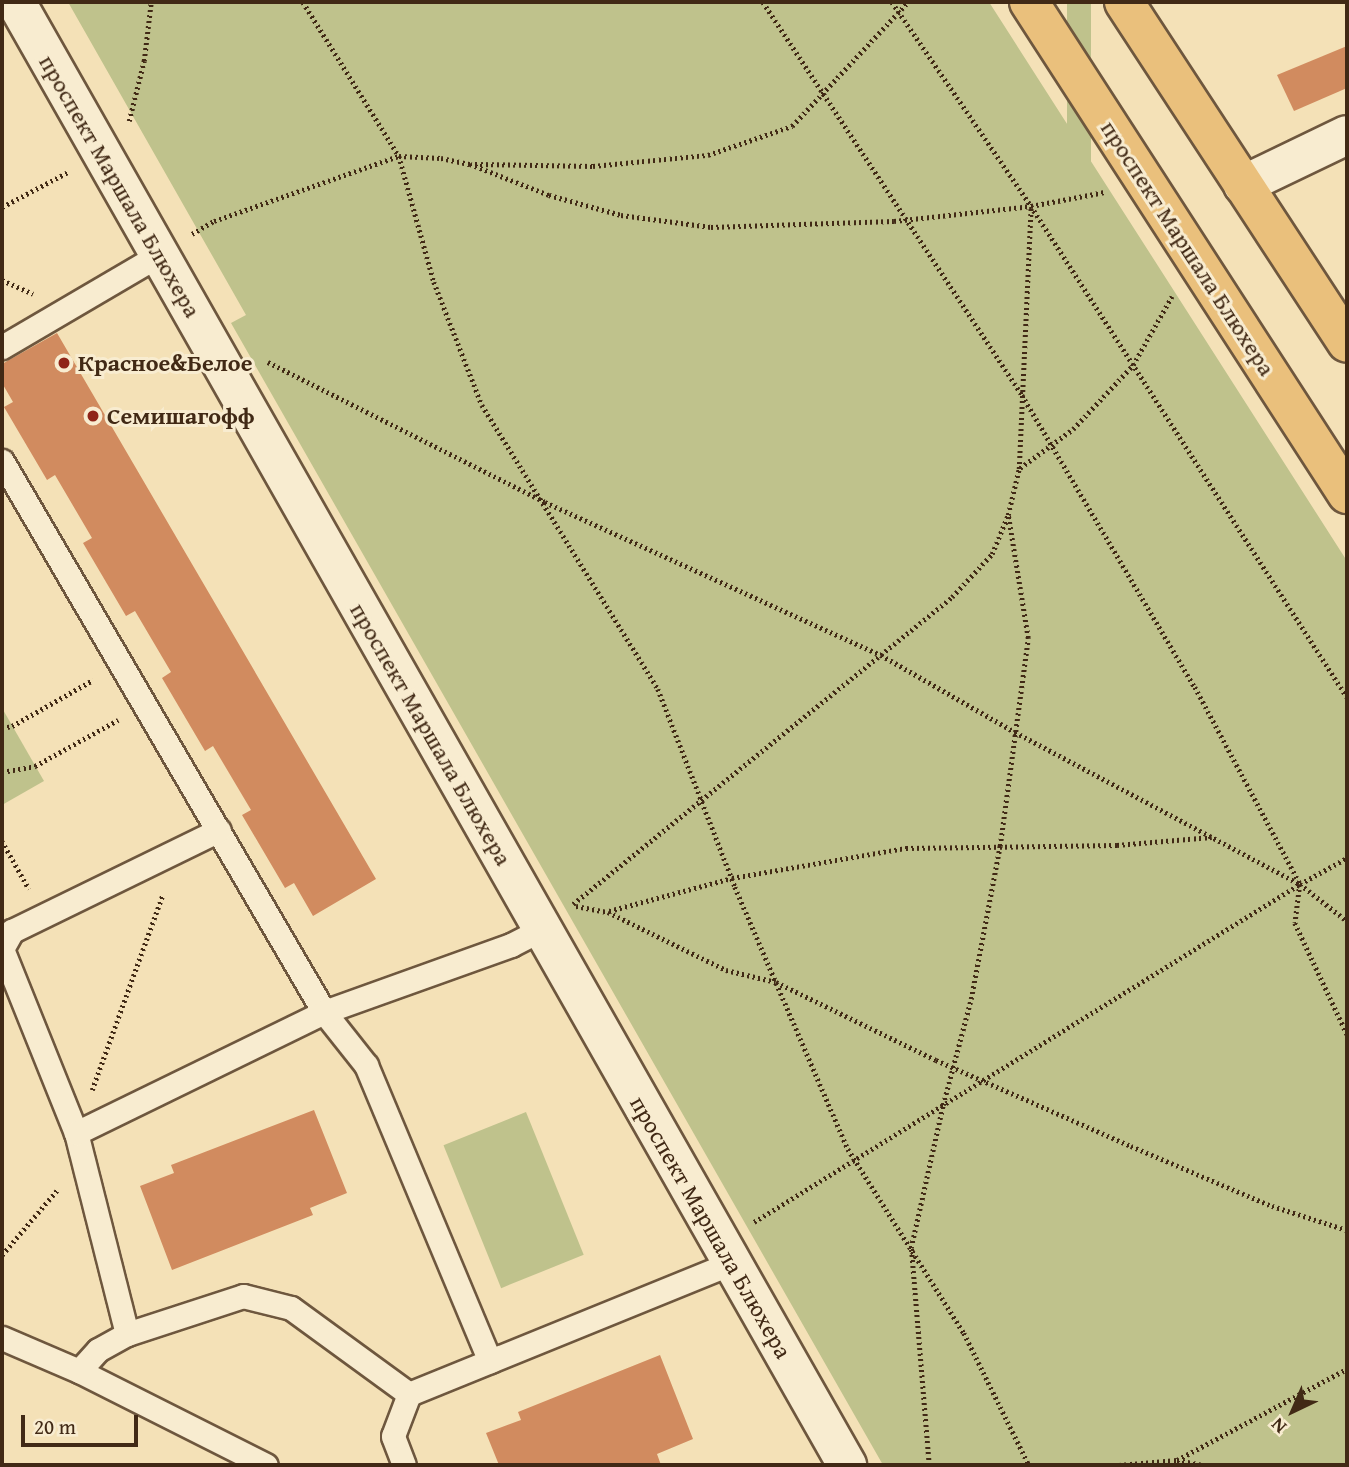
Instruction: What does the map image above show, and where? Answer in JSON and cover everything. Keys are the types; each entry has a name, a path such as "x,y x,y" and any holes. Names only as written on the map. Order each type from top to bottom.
{"main road":[{"name":"проспект Маршала Блюхера","path":"1030,2 1347,494"},
{"path":"1124,2 1347,343"}],"street":[{"name":"проспект Маршала Блюхера","path":"16,2 114,142 173,246 542,929 847,1465"},
{"path":"1243,185 1347,135"}],"lane":[{"path":"2,347 173,246"},
{"path":"2,461 324,1012 366,1065 490,1361"},
{"path":"127,1334 76,1133 2,949 12,931 219,830"},
{"path":"76,1133 324,1012 511,945 542,929"},
{"path":"404,1465 393,1436 409,1394 490,1361 727,1253"},
{"path":"79,1371 98,1350 127,1334 243,1296 290,1308 409,1394"},
{"path":"2,1338 79,1371 265,1465"}],"path":[{"path":"2,207 114,142 144,61 150,2"},
{"path":"303,2 399,156 434,282 482,405 545,502 658,689 732,878 855,1160 964,1333 1029,1465"},
{"path":"763,2 1022,395 1195,687 1300,884 1294,923 1347,1034"},
{"path":"892,2 1031,206 1347,697"},
{"path":"470,164 593,166 708,155 792,126 908,2"},
{"path":"173,246 214,220 399,156 441,158 470,164 549,195 621,215 698,225 908,219 1031,206 1147,185"},
{"path":"1031,206 1019,469 1008,515 992,554 952,597 571,906 608,912 726,970 776,982 953,1067 1272,1206 1347,1230"},
{"path":"1019,469 1073,429 1133,365 1194,257"},
{"path":"263,355 271,366 545,502 881,655 1015,732 1300,884 1347,921"},
{"path":"929,1465 911,1248 943,1105 971,999 1000,846 1028,638 1008,515"},
{"path":"2,728 12,726 121,664"},
{"path":"2,772 35,766 145,704"},
{"path":"608,912 732,878 905,848 1117,845 1212,837"},
{"path":"2,841 44,915"},
{"path":"76,1133 179,849"},
{"path":"727,1253 855,1160 1300,884 1347,858"},
{"path":"2,1255 83,1159"},
{"path":"1177,1460 1347,1369"},
{"path":"1118,1465 1177,1460 1203,1465"}],"green space":[{"path":"68,2 989,2 1347,561 1347,1465 883,1465 231,323 246,315"},
{"path":"1067,2 1091,2 1091,518 1067,518"},
{"path":"2,708 44,781 2,805"},
{"path":"526,1112 584,1255 501,1288 443,1145"}],"building":[{"path":"1347,46 1347,88 1294,111 1277,75"},
{"path":"57,333 376,879 313,916 294,883 285,888 242,815 251,810 213,746 205,751 162,678 171,672 135,611 126,616 83,543 92,538 55,475 47,480 4,407 13,402 2,383 2,364"},
{"path":"314,1110 347,1193 310,1208 313,1215 172,1270 140,1186 174,1173 171,1165"},
{"path":"660,1355 693,1439 657,1454 661,1465 499,1465 486,1433 521,1420 518,1412"}],"place":[{"name":"Красное&Белое","path":"64,363"},
{"name":"Семишагофф","path":"93,416"}]}
